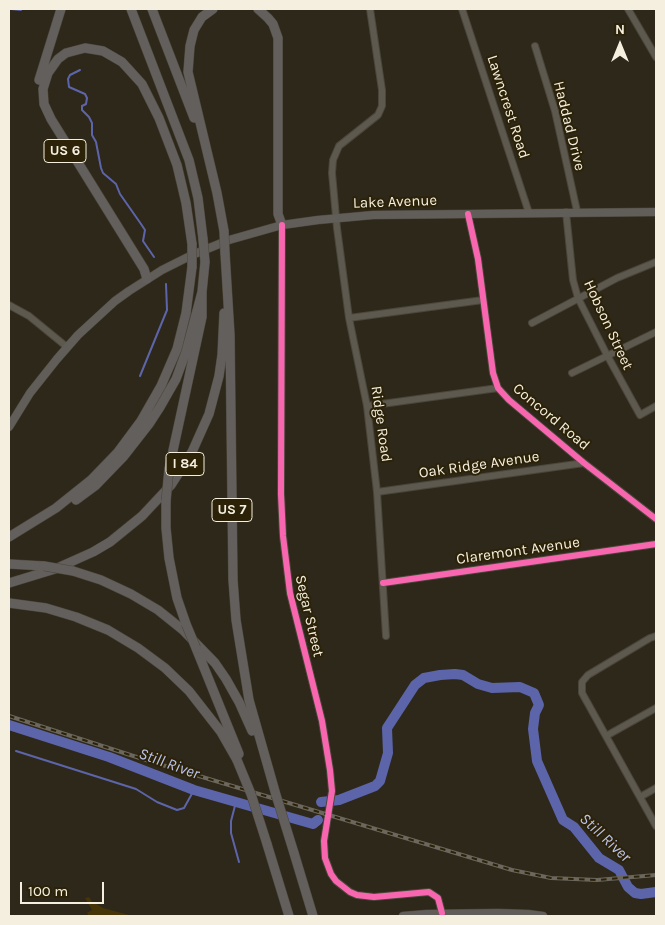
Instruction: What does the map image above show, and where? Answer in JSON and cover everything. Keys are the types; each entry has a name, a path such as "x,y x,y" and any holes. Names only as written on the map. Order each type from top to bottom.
{"highway":[{"name":"US 6","path":"61,9 39,79 39,106 139,272 147,279"},
{"path":"132,9 189,160 199,203 204,239 205,262 202,317 169,469 166,502 166,538 170,568 177,598 186,624 251,794 289,916"},
{"name":"I 84","path":"9,583 55,569 93,552 127,529 157,501 182,469 202,434 219,376 223,335 225,253 221,212 212,173 199,134 152,9"},
{"path":"212,173 190,80 188,63 194,30 202,17 213,9"},
{"path":"258,9 273,24 278,38 278,214 282,225"},
{"path":"268,9 273,14 281,30 284,46 284,215 282,225"},
{"path":"9,538 56,508 91,480 118,452 141,421 161,386 176,349 186,313 192,267 192,244 186,203 177,165 160,118 142,84 122,62 103,51 84,48 66,53 58,59 48,72 43,89 44,104 51,119 144,269 147,279"},
{"name":"US 7","path":"225,253 230,335 234,600 238,641 245,681 265,764"},
{"path":"9,538 36,525 78,499 111,471 137,441 176,379 186,352 202,292"},
{"path":"9,564 44,566 73,571 101,580 138,598 171,620 196,642 215,663 236,695 265,764 313,916"},
{"path":"9,603 46,608 76,617 108,630 138,648 165,668 189,691 221,732 239,760"}],"main road":[{"name":"Lake Avenue","path":"9,426 38,382 67,347 115,301 147,279 177,262 210,247 247,234 282,225 336,218 394,214 577,211 656,212"},
{"path":"403,916 442,913 514,913 543,916"}],"street":[{"name":"Ridge Road","path":"370,9 382,90 382,106 378,115 339,146 333,160 332,173 349,318 367,406 377,492 386,636"},
{"name":"Lawncrest Road","path":"462,9 529,213"},
{"path":"628,9 656,57"},
{"name":"Haddad Drive","path":"535,46 554,111 577,211"},
{"name":"Hobson Street","path":"566,212 573,280 578,298 640,415 656,406"},
{"name":"Concord Road","path":"468,214 478,259 493,373 498,388 509,400 656,519"},
{"name":"Segar Street","path":"282,225 280,494 282,536 290,593 326,744 332,791 324,850 327,866 336,881 350,892 365,896 429,892 435,894 438,898 442,913"},
{"path":"532,323 618,278 656,262"},
{"path":"349,318 483,300"},
{"path":"9,305 36,321 67,347"},
{"path":"572,373 656,332"},
{"path":"367,406 498,388"},
{"name":"Oak Ridge Avenue","path":"377,492 584,462"},
{"name":"Claremont Avenue","path":"383,583 656,544"},
{"path":"656,636 588,674 582,682 582,693 656,826"},
{"path":"606,736 656,708"},
{"path":"640,797 656,788"}],"shaded area":[{"path":"89,897 93,903 103,908 133,916 89,916 87,913 92,910 85,898"}],"waterway":[{"path":"11,9 21,10"},
{"path":"80,70 70,75 68,79 69,87 85,94 87,98 86,104 82,106 82,110 92,123 92,135 96,142 101,168 103,173 116,184 120,194 145,230 143,241 154,257"},
{"path":"140,376 167,310 166,284"},
{"name":"Still River","path":"321,802 339,800 375,786 380,781 388,753 387,728 415,685 424,678 455,674 463,675 478,684 492,688 520,687 534,693 539,705 535,713 533,729 537,761 563,820 574,827 599,858 619,870 628,887 635,893 656,892"},
{"name":"Still River","path":"9,725 109,757 194,790 313,824 318,820"},
{"path":"16,751 136,789 157,802 177,810 184,808 194,790"},
{"path":"236,802 231,821 231,833 239,862"}],"railway":[{"path":"9,716 149,761 512,870 551,878 597,880 656,875"}],"cycle path":[{"path":"468,214 478,259 493,373 498,388 509,400 584,463 656,519"},
{"path":"282,225 281,494 283,536 290,593 322,721 330,770 332,791 324,841 325,858 336,881 350,892 357,895 374,897 429,892 438,898 442,913"},
{"path":"383,583 656,544"}]}
